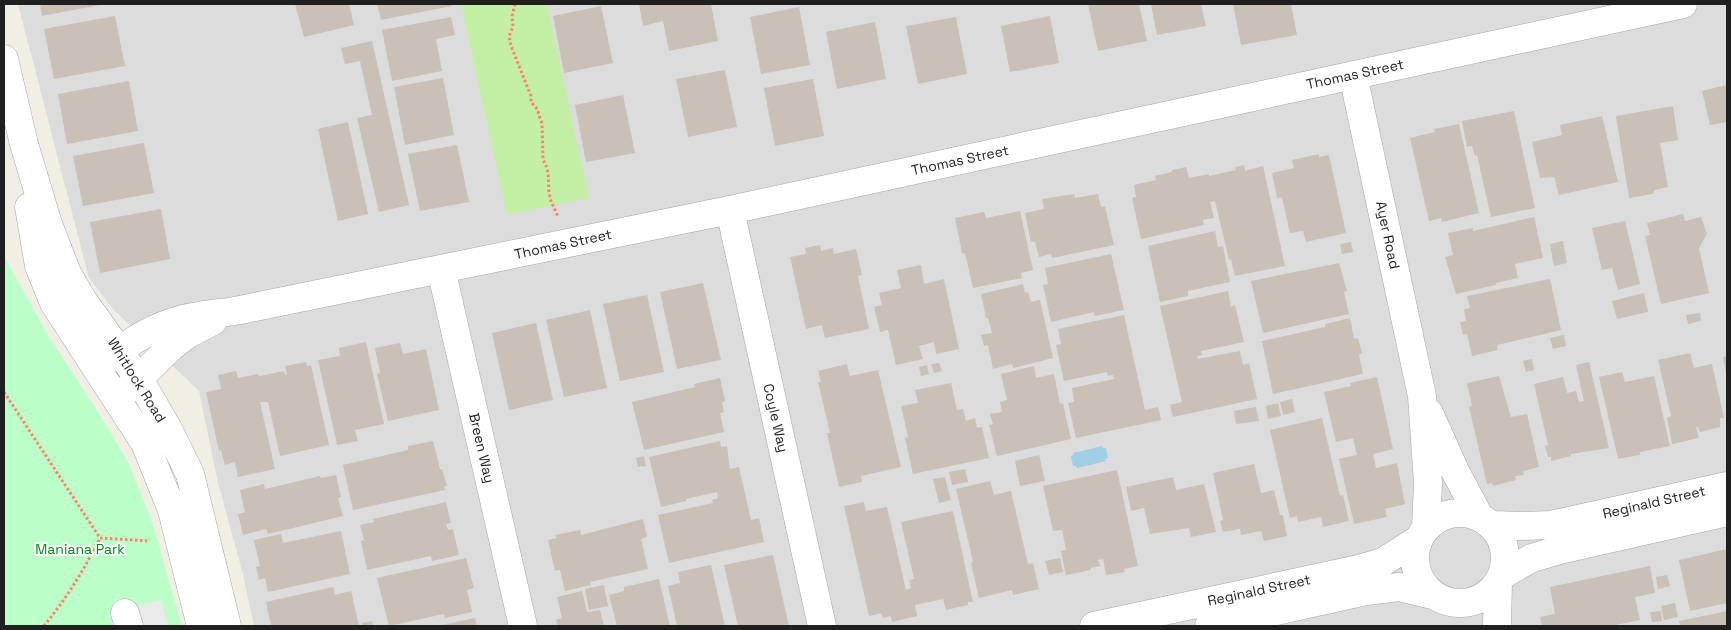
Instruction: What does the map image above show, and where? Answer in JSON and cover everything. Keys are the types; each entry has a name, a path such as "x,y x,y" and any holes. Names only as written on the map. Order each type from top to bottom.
{"street":[{"name":"Thomas Street","path":"97,369 119,349 156,328 175,321 235,311 730,210 1683,4"},
{"name":"Whitlock Road","path":"4,59 24,144 48,224 67,273 82,299 139,379 168,429 190,474 227,626"},
{"name":"Ayer Road","path":"1353,75 1422,396 1428,484 1422,533"},
{"name":"Whitlock Road","path":"24,144 30,219 39,266 54,303 145,443 172,510 201,626"},
{"name":"Coyle Way","path":"730,210 822,626"},
{"name":"Breen Way","path":"441,269 523,626"},
{"name":"Thomas Street","path":"118,399 171,347 188,334 235,311"},
{"name":"Ayer Road","path":"1422,396 1442,444 1485,521"},
{"name":"Reginald Street","path":"1485,521 1524,526 1551,525 1727,486"},
{"name":"Reginald Street","path":"1500,578 1532,558 1559,550 1727,512"},
{"path":"1497,626 1500,578 1505,551 1500,537 1485,521 1465,513 1451,513 1437,518 1422,533 1415,551 1417,570 1426,587 1450,608 1478,599 1489,592 1500,578"},
{"name":"Reginald Street","path":"1094,626 1383,562 1422,533"},
{"name":"Reginald Street","path":"1209,626 1366,591 1398,587 1450,608"}],"path":[{"path":"515,4 512,16 513,27 509,36 531,96 530,102 537,109 542,124 542,153 550,177 549,194 563,230 565,244"},
{"path":"4,392 100,538"},
{"path":"100,538 140,541 157,540"},
{"path":"44,626 66,600 100,538"}],"shaded area":[{"path":"18,4 1727,4 1727,626 254,626 243,574 218,483 199,391 113,309 89,278"},
{"path":"161,600 168,626 113,626 109,613"}],"green space":[{"path":"461,4 547,4 589,198 507,215"},
{"name":"Maniana Park","path":"4,256 48,335 102,418 129,464 152,521 182,626 4,626"}],"water":[{"path":"1102,446 1106,448 1108,458 1105,459 1106,461 1077,468 1073,466 1071,456 1073,453"}],"building":[{"path":"40,4 100,4 100,5 42,16"},
{"path":"295,4 349,4 354,25 304,37"},
{"path":"377,4 451,4 452,6 381,20"},
{"path":"639,4 711,4 718,41 669,51 663,21 643,26"},
{"path":"1088,4 1139,4 1147,41 1098,51"},
{"path":"1151,4 1201,4 1206,26 1157,35"},
{"path":"1233,4 1291,4 1297,35 1241,45"},
{"path":"601,6 613,63 564,73 553,16"},
{"path":"799,7 810,65 761,74 750,17"},
{"path":"115,16 125,66 54,79 44,29"},
{"path":"1050,16 1059,63 1010,72 1001,26"},
{"path":"451,17 455,35 436,39 442,71 392,81 382,30"},
{"path":"956,17 967,74 918,84 906,26"},
{"path":"875,22 886,79 837,89 826,32"},
{"path":"372,41 409,205 379,212 357,118 372,115 360,61 345,64 341,48"},
{"path":"725,70 737,127 688,137 676,79"},
{"path":"443,78 454,135 405,145 394,87"},
{"path":"813,79 824,136 775,146 764,88"},
{"path":"129,81 138,131 67,144 58,94"},
{"path":"1727,85 1727,122 1710,125 1702,91"},
{"path":"623,95 635,153 586,162 575,105"},
{"path":"1673,106 1678,140 1660,143 1668,187 1655,190 1653,194 1629,198 1616,116"},
{"path":"1514,111 1535,208 1491,217 1477,155 1475,156 1472,146 1467,147 1462,121"},
{"path":"1602,116 1618,182 1559,195 1554,177 1540,178 1532,142 1562,135 1560,125"},
{"path":"348,122 368,214 338,221 318,129"},
{"path":"1459,124 1479,213 1442,222 1441,218 1429,221 1410,138 1435,132 1434,129"},
{"path":"144,143 154,193 83,206 73,156"},
{"path":"457,145 469,202 420,211 408,154"},
{"path":"1319,154 1319,157 1329,155 1346,233 1306,242 1303,231 1290,233 1282,197 1277,198 1272,173 1294,168 1292,160"},
{"path":"1244,165 1245,171 1263,166 1285,266 1235,276 1231,259 1229,260 1215,201 1210,202 1214,218 1203,220 1204,225 1141,239 1132,198 1136,197 1134,185 1156,180 1155,176 1186,167 1189,178 1236,170 1235,167"},
{"path":"1074,194 1075,198 1098,194 1101,207 1105,206 1114,245 1052,258 1051,254 1039,257 1035,242 1031,242 1025,213 1044,209 1042,199"},
{"path":"161,209 170,259 100,273 90,222"},
{"path":"1020,211 1033,270 1021,273 1022,278 973,288 965,253 962,253 955,218 984,212 986,218"},
{"path":"1683,214 1685,221 1701,217 1707,234 1699,248 1709,293 1661,304 1645,236 1650,235 1647,223"},
{"path":"1534,217 1543,258 1515,264 1518,278 1456,294 1445,257 1453,255 1448,233 1473,228 1473,231"},
{"path":"1625,221 1640,284 1618,290 1612,268 1602,270 1592,228"},
{"path":"1215,231 1218,247 1223,246 1230,282 1188,291 1188,296 1160,302 1148,246"},
{"path":"1563,241 1567,263 1554,266 1550,244"},
{"path":"1351,242 1353,252 1342,254 1340,244"},
{"path":"820,245 821,251 833,248 834,254 856,249 862,275 858,276 869,329 825,338 822,325 806,329 790,257 806,254 805,248"},
{"path":"1111,254 1124,310 1095,316 1094,312 1051,322 1043,285 1048,284 1045,268"},
{"path":"1339,263 1347,291 1344,292 1349,314 1263,333 1251,281"},
{"path":"921,265 924,284 944,279 959,349 936,354 934,342 919,346 923,359 896,365 888,330 880,332 874,307 882,305 879,293 901,288 897,270"},
{"path":"1550,279 1561,330 1497,345 1498,350 1472,356 1467,334 1463,335 1460,322 1466,321 1464,309 1470,308 1467,296"},
{"path":"703,283 721,360 677,369 660,292"},
{"path":"1023,284 1025,293 1028,292 1031,302 1040,300 1053,358 1013,368 1012,364 993,369 988,345 984,346 981,335 992,333 988,318 986,318 981,294"},
{"path":"1228,291 1231,307 1235,305 1244,342 1201,351 1202,355 1197,356 1198,359 1240,351 1243,365 1249,363 1257,399 1173,417 1170,405 1182,402 1160,306"},
{"path":"1644,293 1648,312 1617,319 1612,301"},
{"path":"647,295 664,372 620,381 603,304"},
{"path":"590,310 607,388 564,397 546,320"},
{"path":"1700,313 1701,321 1688,324 1686,315"},
{"path":"1124,315 1145,410 1158,407 1161,420 1076,438 1068,403 1074,402 1072,388 1114,379 1113,375 1108,376 1107,372 1064,381 1056,345 1061,344 1058,329"},
{"path":"1350,318 1354,339 1358,338 1362,353 1359,354 1363,374 1273,394 1262,341 1325,327 1325,324"},
{"path":"536,323 553,400 509,410 492,333"},
{"path":"1564,335 1566,346 1553,349 1550,338"},
{"path":"366,342 384,424 355,430 358,441 337,445 318,360 340,356 339,348"},
{"path":"400,343 403,354 426,349 439,410 388,421 377,374 380,373 375,348"},
{"path":"1690,353 1694,368 1712,364 1724,418 1720,418 1720,427 1700,432 1698,427 1696,427 1699,438 1672,444 1667,418 1671,416 1658,360"},
{"path":"1727,356 1727,374 1726,374 1723,357"},
{"path":"1532,359 1534,370 1526,372 1523,361"},
{"path":"306,362 307,366 311,365 329,445 280,456 268,402 260,402 275,469 238,477 235,462 225,465 221,450 219,451 206,392 221,389 218,375 236,371 238,378 284,371 285,375 287,374 285,366"},
{"path":"1589,362 1609,448 1571,454 1571,456 1551,461 1545,446 1548,445 1534,384 1563,377 1567,393 1576,391 1579,402 1584,401 1576,365"},
{"path":"939,363 942,371 934,373 931,364"},
{"path":"847,364 850,376 878,370 901,467 861,476 862,482 839,487 827,433 830,433 818,382 821,382 818,371"},
{"path":"927,365 929,374 921,376 919,367"},
{"path":"1034,366 1036,378 1054,374 1060,404 1063,403 1071,439 997,456 989,425 993,424 990,414 1002,412 1000,402 1007,400 1001,374"},
{"path":"1622,372 1625,382 1654,376 1670,446 1618,459 1599,377"},
{"path":"1499,376 1511,417 1527,414 1539,467 1523,471 1524,475 1515,476 1516,480 1493,486 1492,483 1487,484 1469,407 1472,406 1467,383"},
{"path":"1377,377 1393,449 1373,454 1376,468 1397,463 1405,504 1385,509 1387,517 1354,524 1339,459 1357,455 1353,438 1336,442 1324,392 1351,386 1350,383"},
{"path":"720,378 725,401 722,402 724,412 720,413 724,432 644,450 632,402 695,387 694,384"},
{"path":"951,383 957,410 963,409 966,421 975,418 977,428 982,427 989,458 913,474 905,438 908,437 901,406 918,403 915,390"},
{"path":"1292,399 1295,412 1283,415 1280,402"},
{"path":"1278,403 1281,416 1268,419 1266,406"},
{"path":"1256,407 1259,421 1236,424 1234,411"},
{"path":"1322,418 1340,496 1343,495 1349,521 1323,527 1321,517 1298,522 1297,516 1290,518 1270,430"},
{"path":"433,441 440,469 442,469 447,486 444,486 445,490 353,510 343,465 408,450 408,446"},
{"path":"720,441 721,447 727,446 730,469 739,467 751,520 759,518 764,542 669,563 658,515 713,503 712,500 718,498 717,492 661,507 649,457"},
{"path":"1039,455 1045,481 1020,486 1015,461"},
{"path":"644,456 646,466 638,467 636,458"},
{"path":"1254,464 1261,493 1274,490 1280,515 1283,515 1287,536 1264,541 1261,531 1241,535 1240,529 1223,532 1220,521 1223,520 1213,473"},
{"path":"965,469 968,482 952,485 949,472"},
{"path":"1117,470 1138,566 1124,569 1125,572 1106,575 1103,559 1098,560 1100,566 1091,568 1091,570 1066,575 1061,551 1066,550 1062,530 1053,531 1043,486"},
{"path":"336,475 341,497 338,498 343,516 268,534 266,529 243,535 238,514 245,512 240,490 264,484 265,489 320,476 321,478"},
{"path":"945,477 951,500 939,503 933,479"},
{"path":"1173,477 1176,490 1204,484 1216,532 1191,537 1189,528 1150,534 1144,508 1131,511 1126,487"},
{"path":"990,481 994,495 1011,491 1028,564 1033,563 1039,589 1013,595 1012,590 979,598 971,563 973,562 956,489"},
{"path":"446,502 451,523 446,524 448,530 453,529 459,555 432,561 431,556 367,570 361,541 364,540 360,525 374,522 373,519"},
{"path":"864,502 866,511 887,507 906,590 911,588 909,580 914,579 901,522 953,511 973,602 946,610 943,599 915,605 917,616 892,622 891,616 883,618 881,613 869,616 844,506"},
{"path":"643,519 647,537 641,539 648,569 590,582 591,585 565,591 560,570 555,571 548,540 557,538 555,535 580,530 581,535"},
{"path":"341,531 350,574 268,592 265,578 259,580 256,567 260,566 254,540 281,534 283,543"},
{"path":"1727,549 1727,603 1690,611 1679,560"},
{"path":"773,555 789,626 738,626 724,565"},
{"path":"466,558 474,588 467,590 472,612 445,618 444,614 389,626 377,578"},
{"path":"1060,558 1063,572 1049,575 1045,561"},
{"path":"711,565 725,626 677,626 668,586 680,583 678,572"},
{"path":"1650,566 1655,593 1635,597 1640,620 1611,626 1542,626 1540,617 1555,614 1550,587"},
{"path":"1667,575 1670,586 1658,589 1656,577"},
{"path":"659,579 670,626 617,626 609,595 624,591 624,587"},
{"path":"604,585 608,606 589,610 585,589"},
{"path":"333,587 335,595 351,591 359,626 271,626 266,602"},
{"path":"582,591 587,612 600,610 604,626 557,626 556,620 562,618 557,597"},
{"path":"1675,603 1678,617 1664,620 1661,606"},
{"path":"1661,611 1662,621 1652,622 1650,612"},
{"path":"1727,611 1727,626 1680,626 1679,621"},
{"path":"475,618 477,626 442,626 442,625"},
{"path":"372,621 373,626 363,626 362,623"}]}
